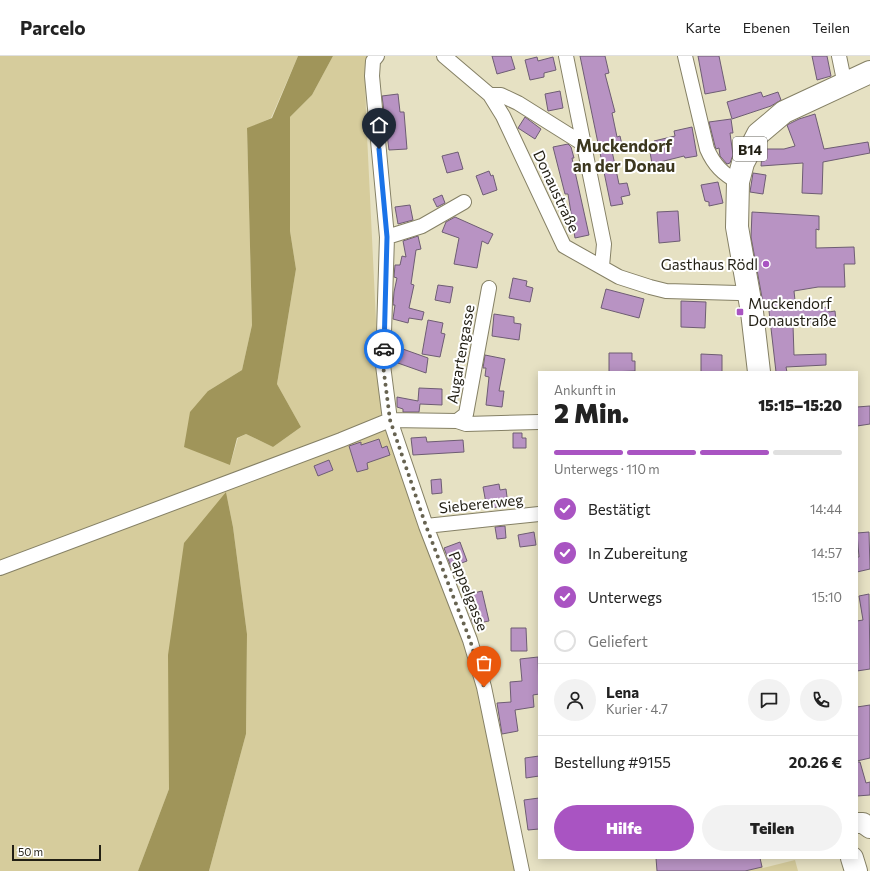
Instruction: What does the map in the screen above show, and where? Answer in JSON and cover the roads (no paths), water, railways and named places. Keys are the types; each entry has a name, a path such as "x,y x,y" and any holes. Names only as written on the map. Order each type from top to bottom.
{"main road":[{"name":"B14","path":"759,371 748,291 737,227 738,182 743,163 758,134 784,112 870,72"},
{"path":"852,859 856,871"}],"street":[{"name":"Pappelgasse","path":"377,56 373,61 372,76 387,237 383,365 390,420 426,526 470,640 484,687 522,871"},
{"name":"Donaustraße","path":"444,56 490,95 503,116 564,246 602,266 619,277 666,291 738,293 748,291"},
{"path":"566,56 604,244 602,266"},
{"path":"685,56 708,149 713,163 728,177 738,182"},
{"path":"839,56 845,84"},
{"path":"490,95 501,95 518,103 585,145"},
{"path":"387,237 422,226 464,202"},
{"name":"Augartengasse","path":"457,421 466,414 489,288"},
{"path":"0,568 341,440 390,420"},
{"name":"Augartengasse","path":"390,420 457,421 466,424 538,422"},
{"name":"Siebererweg","path":"426,526 538,514"},
{"path":"858,823 870,828"}],"place":[{"name":"Gasthaus Rödl","path":"766,264"},
{"name":"Muckendorf Donaustraße","path":"740,312"}],"district":[{"name":"Muckendorf an der Donau","path":"624,155"}]}
